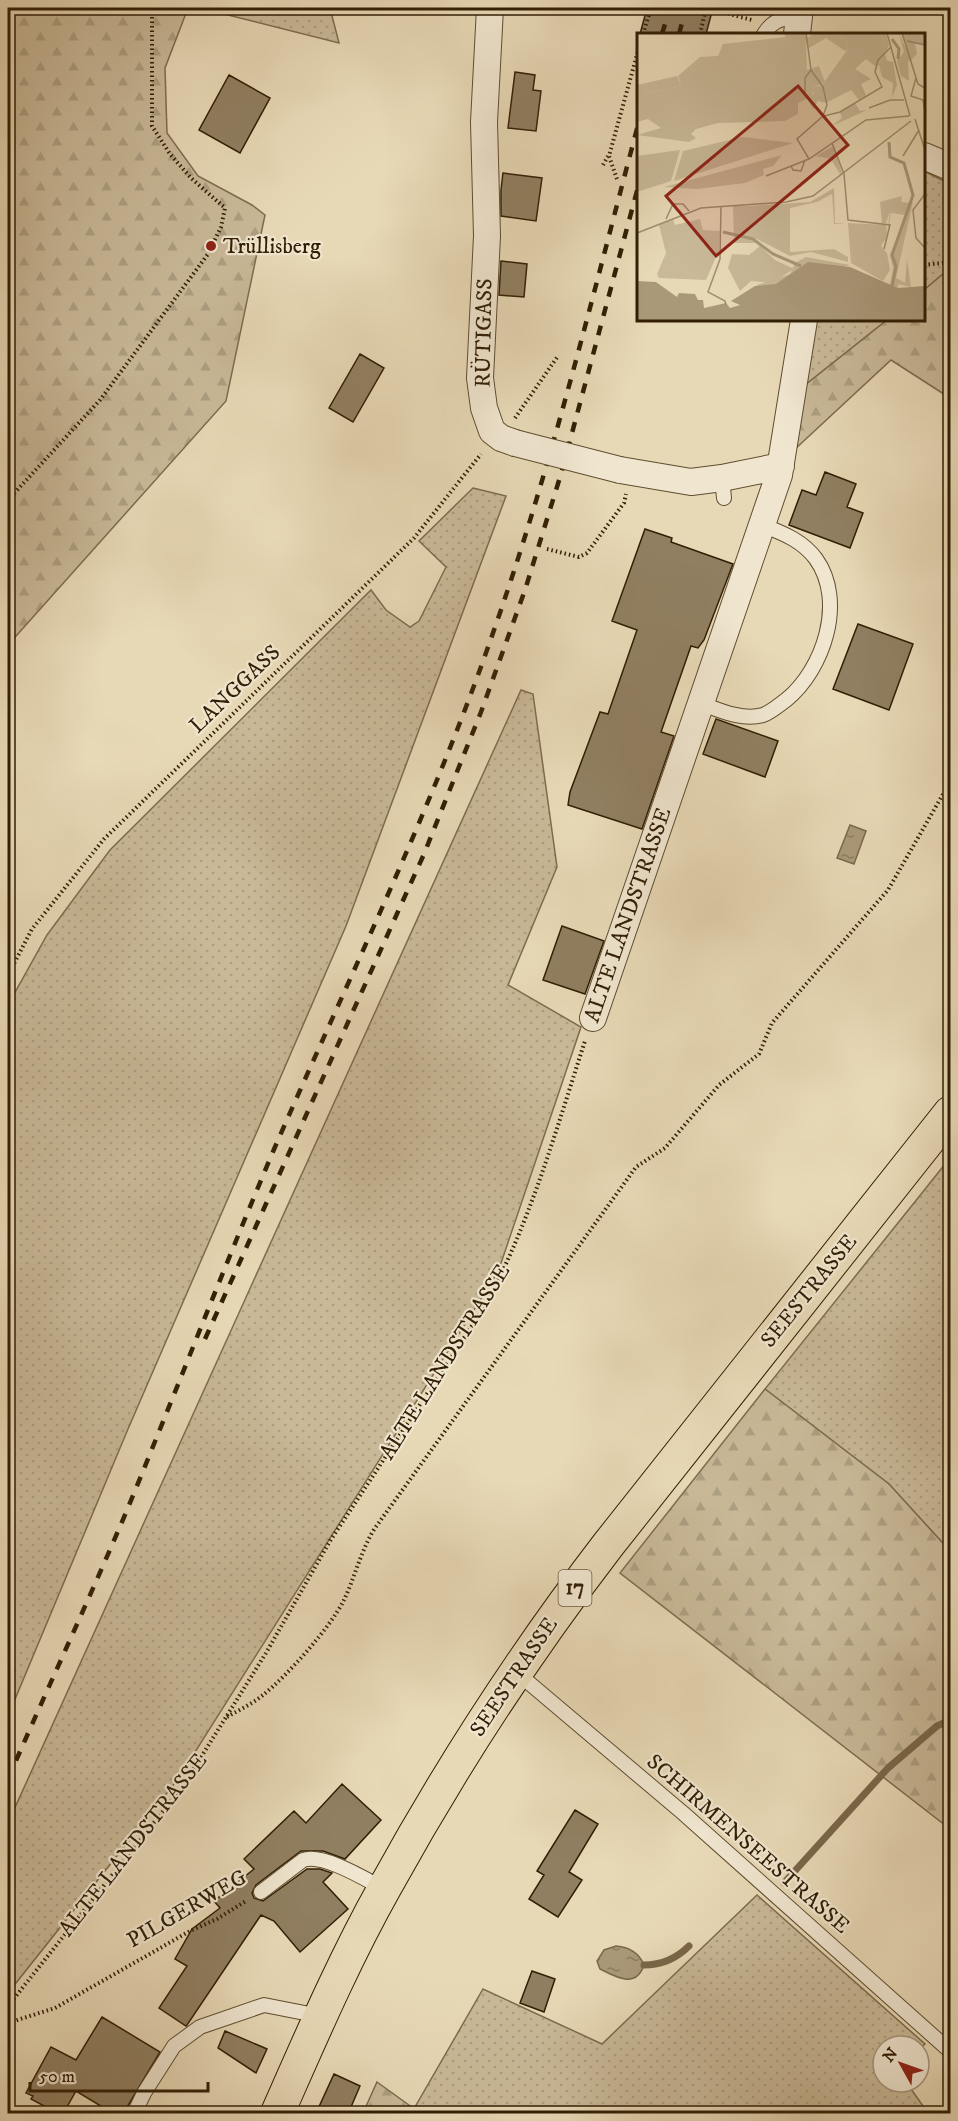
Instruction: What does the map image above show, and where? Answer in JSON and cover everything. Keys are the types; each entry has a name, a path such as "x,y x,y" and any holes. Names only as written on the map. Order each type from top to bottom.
{"main road":[{"name":"SEESTRASSE","path":"278,2114 320,2016 384,1888 452,1771 516,1671 608,1545 951,1113"}],"street":[{"name":"RÜTIGASS","path":"490,8 484,122 487,236 480,378 484,408 506,433"},
{"path":"925,156 951,167"},
{"name":"ALTE LANDSTRASSE","path":"593,1018 781,466 804,321"},
{"path":"506,433 624,478 691,482 723,488 781,466"}],"lane":[{"path":"767,30 781,18 799,20"},
{"path":"700,704 736,715 748,717 763,715 777,707 800,687 817,662 824,644 828,628 828,592 825,576 817,560 795,539 762,525"},
{"name":"SCHIRMENSEESTRASSE","path":"516,1671 683,1813 951,2051"},
{"name":"PILGERWEG","path":"261,1892 303,1860 309,1858 327,1862 384,1888"},
{"path":"134,2114 144,2093 174,2046 200,2027 264,2005 320,2016"}],"path":[{"path":"8,500 100,400 208,254 220,227 225,208 191,178 170,154 152,126 152,8"},
{"path":"643,33 651,8"},
{"path":"700,33 706,8 767,30"},
{"path":"603,165 609,156 637,58"},
{"path":"609,156 617,179"},
{"path":"925,266 951,262"},
{"name":"LANGGASS","path":"8,975 32,929 104,839 414,538 482,453 506,433 558,356"},
{"path":"548,549 579,556 587,553 624,504 624,478"},
{"path":"227,1717 262,1696 278,1682 334,1617 348,1592 364,1547 375,1528 636,1167 665,1148 719,1085 759,1054 772,1023 888,890 951,782"},
{"name":"ALTE LANDSTRASSE","path":"8,2004 166,1810 201,1760 330,1541 421,1406 495,1288 522,1227 593,1018"},
{"name":"PILGERWEG","path":"8,2023 55,2008 190,1931 221,1917 261,1892"}],"green space":[{"path":"8,8 188,8 165,68 167,133 198,176 252,205 265,215 226,401 8,645"},
{"path":"200,8 330,8 339,43"},
{"path":"925,172 950,184 950,268 925,289"},
{"path":"950,268 950,398 891,360 794,450 804,386 886,321 925,321 925,289"},
{"path":"815,321 886,321 804,386"},
{"path":"473,488 506,496 346,926 128,1429 8,1716 8,1005 47,935 110,850 371,590 386,610 410,627 419,621 446,567 419,541"},
{"path":"521,690 533,694 557,867 508,985 581,1027 498,1272 178,1779 8,1993 8,1823"},
{"path":"950,1158 950,1551 889,1484 765,1389"},
{"path":"765,1389 889,1484 950,1551 950,1829 620,1573"},
{"path":"757,1895 914,2034 871,2034 871,2094 915,2094 928,2113 411,2114 483,1989 602,2044"},
{"path":"377,2082 413,2108 411,2113 363,2113"}],"water":[{"path":"850,825 866,831 854,864 837,858"},
{"path":"616,1946 633,1951 642,1961 644,1965 636,1977 619,1978 600,1969 597,1961 604,1950"}],"building":[{"path":"647,8 713,8 706,33 640,33"},
{"path":"515,72 535,75 533,90 541,91 536,131 508,128"},
{"path":"229,75 270,98 240,153 199,130"},
{"path":"503,173 542,178 536,221 501,216"},
{"path":"501,261 527,264 524,297 499,295"},
{"path":"360,354 384,368 353,422 329,408"},
{"path":"825,472 856,484 847,507 863,513 850,548 789,525 802,490 816,495"},
{"path":"645,529 672,538 671,542 733,564 704,640 698,648 691,646 661,732 674,736 642,829 568,805 570,792 600,712 608,714 637,630 612,621"},
{"path":"858,624 913,644 889,710 833,689"},
{"path":"716,719 778,741 765,777 703,754"},
{"path":"562,926 604,941 585,994 543,980"},
{"path":"342,1784 381,1820 345,1859 323,1851 301,1851 256,1885 252,1893 254,1898 263,1901 307,1869 320,1869 332,1873 323,1882 348,1909 300,1952 274,1921 261,1915 186,2026 159,2008 187,1966 175,1959 192,1929 220,1908 214,1901 254,1869 244,1859 294,1811 306,1823"},
{"path":"575,1810 598,1824 569,1872 582,1880 558,1917 529,1899 544,1875 537,1871"},
{"path":"532,1971 555,1979 544,2012 520,2003"},
{"path":"102,2017 160,2052 123,2114 114,2114 76,2091 63,2114 31,2099 33,2096 26,2093 51,2047 76,2060"},
{"path":"225,2031 267,2049 256,2073 218,2048"},
{"path":"334,2074 360,2086 348,2114 328,2114 318,2109"}],"waterway":[{"path":"784,1883 888,1768 937,1726 950,1720"},
{"path":"644,1965 669,1960 689,1946"}],"railway":[{"path":"662,33 670,8"},
{"path":"679,33 686,8"},
{"path":"8,1779 127,1510 237,1237 418,826 470,696 535,505 637,129"},
{"path":"205,1339 424,854 481,712 525,590 561,474 637,191"}],"place":[{"name":"Trüllisberg","path":"211,246"}]}
